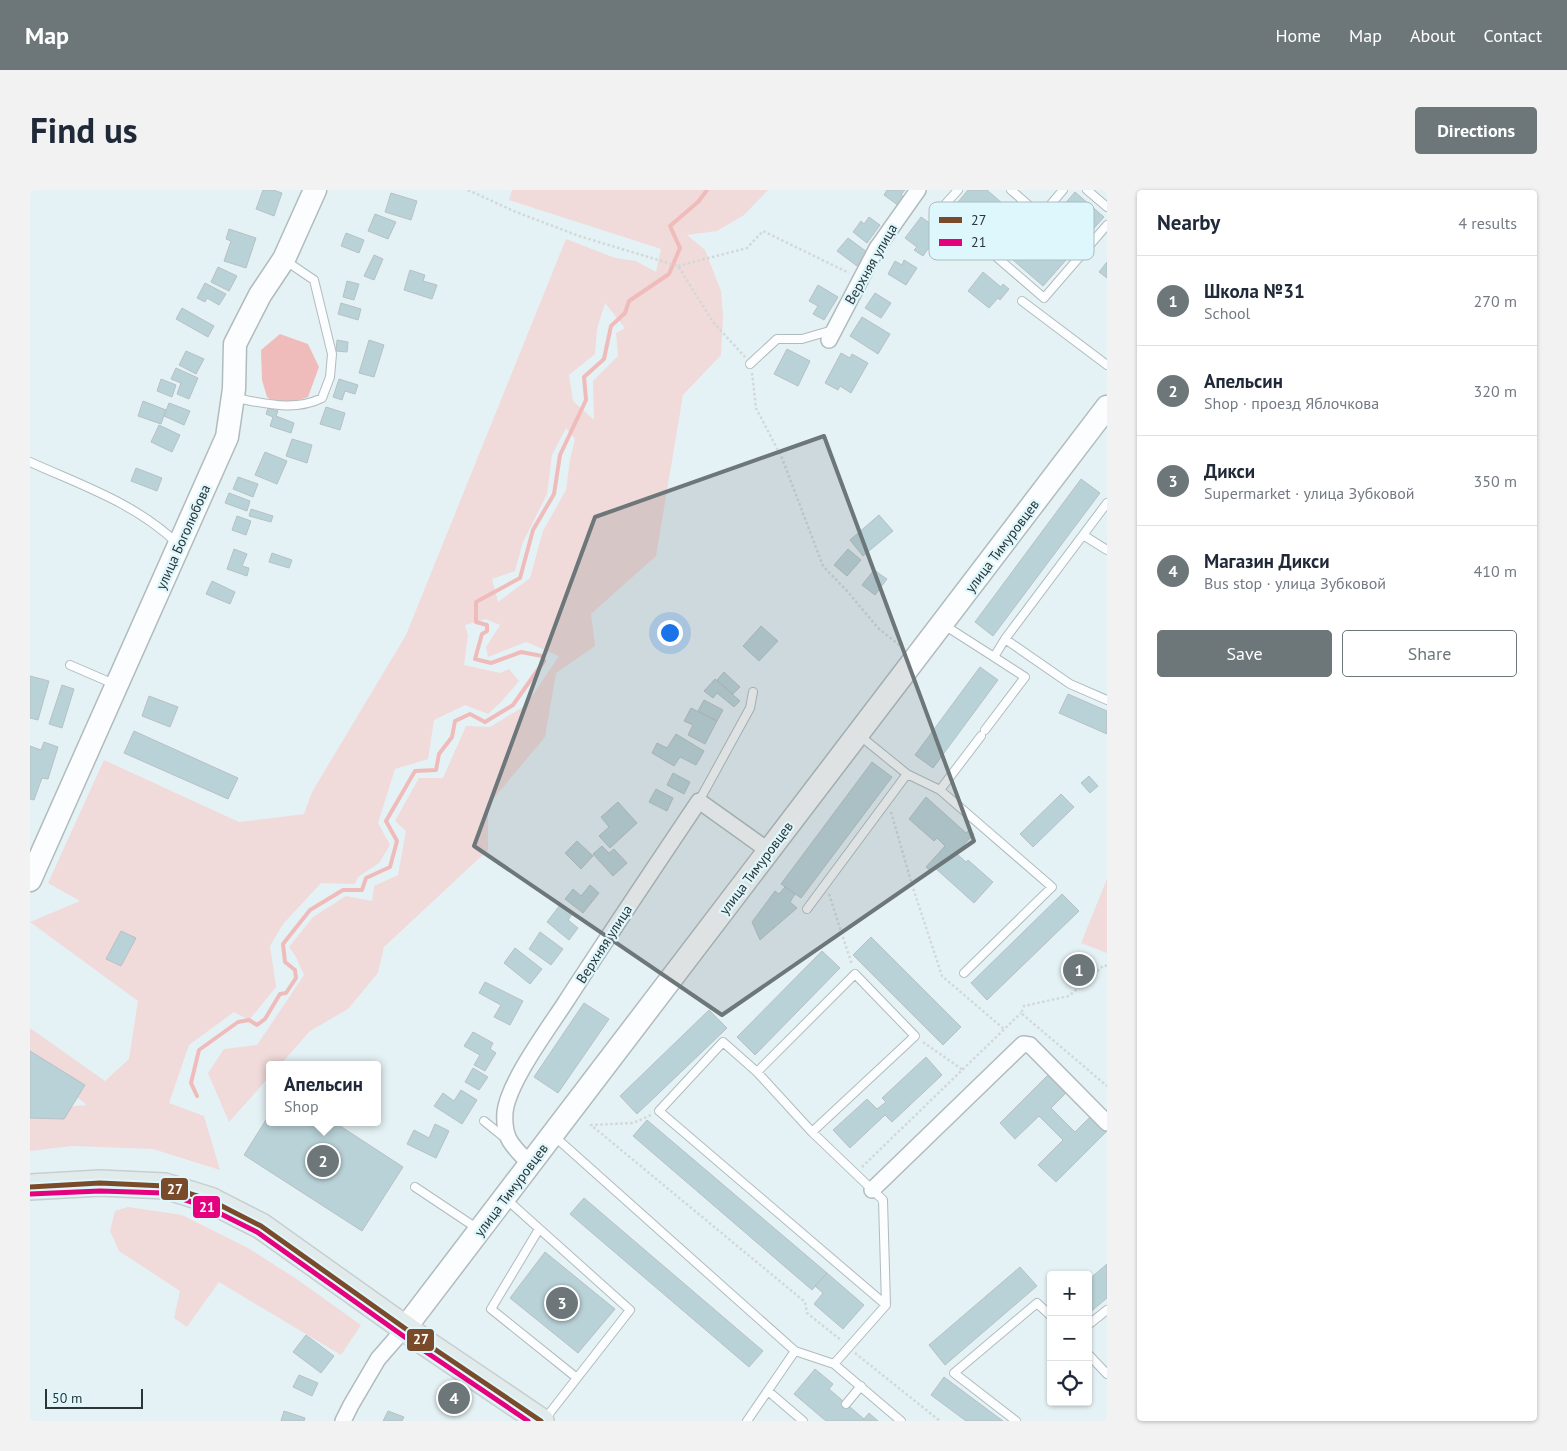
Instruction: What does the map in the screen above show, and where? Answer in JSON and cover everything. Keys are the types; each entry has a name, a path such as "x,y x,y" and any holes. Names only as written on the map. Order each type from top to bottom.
{"main road":[{"path":"30,1188 100,1183 165,1186 210,1200 261,1226 405,1328 542,1421"}],"street":[{"name":"улица Боголюбова","path":"30,880 227,437 233,398 235,344 260,295 284,260 315,190"},
{"name":"Верхняя улица","path":"832,334 877,248 918,190"},
{"name":"улица Тимуровцев","path":"405,1328 942,624 1104,418"},
{"name":"Верхняя улица","path":"508,1140 505,1124 510,1095 534,1050 699,801"},
{"path":"699,801 769,852"},
{"path":"872,1190 1023,1044 1030,1046 1107,1123"},
{"path":"508,1140 530,1164"},
{"path":"343,1421 350,1405 378,1359 405,1328"}],"lane":[{"path":"947,202 958,190"},
{"path":"1011,190 1024,202"},
{"path":"1052,202 1063,190"},
{"path":"1087,190 1107,207"},
{"path":"1094,239 1107,224"},
{"path":"233,398 286,407 312,404 322,398 330,377 332,354 314,280 284,260"},
{"path":"1001,260 1044,298 1076,260"},
{"path":"1022,301 1107,365"},
{"path":"750,364 777,339 802,339 832,334"},
{"path":"30,462 130,507 160,527 179,545"},
{"path":"994,657 1005,639 1107,503"},
{"path":"1083,535 1107,550"},
{"path":"940,790 1026,677 942,624"},
{"path":"1005,639 1070,684 1107,700"},
{"path":"70,665 116,686"},
{"path":"699,801 750,708 753,692"},
{"path":"858,734 907,774 940,790 1052,887 964,973"},
{"path":"807,909 907,774"},
{"path":"757,1072 855,974 915,1036 812,1132"},
{"path":"834,1364 886,1305 883,1200 812,1132 757,1072 723,1042 659,1111 886,1305"},
{"path":"484,1121 508,1140"},
{"path":"553,1134 795,1351 834,1364 901,1421"},
{"path":"415,1186 480,1230"},
{"path":"504,1198 630,1310 542,1421"},
{"path":"539,1229 491,1309 577,1378"},
{"path":"1016,1421 954,1373 1037,1303 1047,1312"},
{"path":"1092,1322 1107,1310"},
{"path":"747,1421 795,1351"},
{"path":"1092,1358 1107,1374"},
{"path":"846,1404 861,1386"},
{"path":"768,1390 803,1421"}],"path":[{"path":"468,190 516,212 579,236 678,266 747,248 763,231 861,279"},
{"path":"678,266 714,322 750,364 756,408 782,458 823,566 878,628 916,659"},
{"path":"888,800 913,888 942,976 1004,1029"},
{"path":"826,883 855,974"},
{"path":"855,1174 1021,1013 1024,1006 1069,996 1104,965 1107,966"},
{"path":"1021,1013 1107,1086"},
{"path":"915,1036 962,1070"},
{"path":"659,1111 633,1122 591,1125 805,1302 808,1314 940,1421"}],"highlighted area":[{"path":"824,436 974,841 722,1015 474,846 595,517"}],"shaded area":[{"path":"512,190 768,190 744,215 717,231 687,235 705,250 721,291 723,316 721,355 683,395 656,556 591,614 595,646 556,673 545,737 488,805 488,850 384,947 378,973 348,1009 310,1031 284,1061 266,1061 266,1080 229,1122 208,1073 224,1049 257,1045 304,975 289,947 313,917 346,896 372,901 374,886 398,875 406,831 395,821 419,778 443,778 466,726 490,727 526,705 559,656 526,642 488,657 486,647 500,625 486,619 465,625 468,635 464,665 500,673 509,669 519,681 488,714 465,705 434,720 428,759 395,769 378,823 390,845 379,863 358,877 355,884 321,883 283,924 270,946 276,987 249,1020 234,1012 189,1045 169,1103 204,1116 220,1170 153,1149 72,1146 30,1151 30,1110 87,1105 30,1059 30,1028 105,1081 129,1059 138,1001 30,922 80,901 48,883 104,760 239,822 304,814 312,792 406,635 566,239 615,258 636,261 656,272 661,249 509,200","holes":["605,303 625,328 616,333 618,356 593,381 594,420 573,401 569,375 595,354 597,329","566,428 575,439 566,490 543,531 530,578 498,602 492,579 515,571 523,542 547,494 552,455"]},
{"path":"280,334 308,344 319,367 308,397 279,406 267,397 262,380 261,350"},
{"path":"1107,879 1107,953 1081,943"},
{"path":"128,1207 182,1215 248,1248 298,1280 361,1325 341,1355 219,1282 187,1327 174,1318 180,1291 119,1251 110,1231 115,1211"}],"building":[{"path":"263,190 273,190 282,193 274,216 256,209"},
{"path":"887,190 905,190 901,195 905,197 899,206 884,195"},
{"path":"968,190 987,190 1001,202 958,202"},
{"path":"1075,192 1087,202 1066,202"},
{"path":"391,193 417,201 411,220 385,212"},
{"path":"1094,208 1104,217 1094,228"},
{"path":"375,214 396,222 388,239 368,231"},
{"path":"869,217 880,225 867,243 853,232 861,221 864,224"},
{"path":"921,217 929,223 929,248 923,256 914,250 917,247 905,238"},
{"path":"229,229 256,238 246,268 224,261 231,241 226,239"},
{"path":"346,233 364,240 359,253 341,246"},
{"path":"848,238 867,252 857,266 837,251"},
{"path":"374,255 383,259 374,280 364,276"},
{"path":"904,260 917,268 906,285 888,274 895,261 902,265"},
{"path":"1013,260 1066,260 1043,286"},
{"path":"1107,262 1107,278 1099,272"},
{"path":"218,267 237,276 229,291 211,282"},
{"path":"410,270 425,275 423,281 437,285 432,299 404,290"},
{"path":"983,272 1001,287 1003,284 1009,289 1000,300 998,298 989,308 968,291"},
{"path":"347,281 359,284 354,300 343,297"},
{"path":"205,283 226,294 219,305 207,298 205,302 197,298"},
{"path":"818,285 838,297 824,320 813,314 818,306 809,301"},
{"path":"875,293 891,303 881,318 865,308"},
{"path":"341,303 361,309 358,320 338,314"},
{"path":"182,308 214,326 208,337 176,319"},
{"path":"862,317 890,334 878,354 850,336"},
{"path":"337,340 348,342 347,352 336,351"},
{"path":"369,340 384,345 374,377 359,373"},
{"path":"787,349 810,361 798,386 774,374"},
{"path":"186,351 204,359 196,374 179,365"},
{"path":"841,353 850,358 852,354 868,363 851,393 840,386 838,390 825,383"},
{"path":"176,368 198,378 189,399 177,394 181,383 171,379"},
{"path":"161,379 176,385 172,397 157,391"},
{"path":"339,379 358,385 355,394 345,391 342,400 333,397"},
{"path":"143,401 166,410 161,424 138,416"},
{"path":"169,403 190,411 184,425 164,416"},
{"path":"326,407 345,413 340,430 320,424"},
{"path":"268,408 278,411 276,416 294,423 291,433 270,426 273,417 266,414"},
{"path":"159,425 180,435 172,452 151,442"},
{"path":"292,439 312,445 307,463 286,456"},
{"path":"265,452 287,461 277,484 255,475"},
{"path":"136,468 162,478 157,491 131,481"},
{"path":"238,477 258,484 253,497 233,489"},
{"path":"1081,479 1100,493 993,636 975,622"},
{"path":"229,493 250,501 247,511 225,503"},
{"path":"251,509 273,516 271,522 249,516"},
{"path":"879,515 893,531 863,556 850,540"},
{"path":"237,516 251,521 246,535 232,530"},
{"path":"234,549 247,554 242,566 249,568 247,576 227,569"},
{"path":"848,549 861,560 847,576 834,565"},
{"path":"272,553 292,560 289,568 269,562"},
{"path":"874,570 887,579 875,595 862,585"},
{"path":"212,581 235,592 230,604 206,594"},
{"path":"761,626 778,641 759,661 743,646"},
{"path":"980,667 998,680 933,768 915,755"},
{"path":"724,672 740,687 733,694 717,680"},
{"path":"30,676 49,681 38,720 30,718"},
{"path":"715,679 740,701 734,707 717,693 713,698 704,691"},
{"path":"62,685 74,689 62,728 49,724"},
{"path":"1068,694 1107,711 1107,734 1059,713"},
{"path":"149,696 178,707 170,727 142,716"},
{"path":"704,700 723,710 717,721 698,711"},
{"path":"691,708 717,721 705,744 688,735 693,725 684,721"},
{"path":"134,731 238,778 228,799 124,753"},
{"path":"676,734 704,751 696,765 680,757 674,766 652,753 657,743 667,748"},
{"path":"44,742 58,747 48,779 42,778 34,800 30,799 30,746 41,750"},
{"path":"872,762 892,777 801,898 781,884"},
{"path":"673,773 690,782 684,794 667,785"},
{"path":"1089,776 1098,786 1090,793 1081,783"},
{"path":"656,789 673,798 667,811 649,802"},
{"path":"1061,794 1074,807 1033,847 1020,834"},
{"path":"926,797 966,833 969,830 974,834 956,853 966,862 968,860 993,882 974,903 934,867 931,871 926,867 945,846 937,838 934,841 909,819"},
{"path":"618,802 637,823 610,848 599,836 609,827 601,817"},
{"path":"577,841 593,856 581,869 565,853"},
{"path":"602,846 609,853 614,849 627,863 613,876 593,854"},
{"path":"590,885 599,893 583,913 565,899 573,889 581,896"},
{"path":"785,887 795,894 790,902 797,908 760,940 752,922 775,891 779,894"},
{"path":"1062,894 1079,911 987,1000 971,983"},
{"path":"560,905 572,914 568,920 578,928 569,940 547,922"},
{"path":"121,931 136,938 121,966 106,959"},
{"path":"540,932 563,949 551,965 529,949"},
{"path":"871,937 961,1027 943,1045 853,955"},
{"path":"515,948 542,969 530,984 504,963"},
{"path":"822,951 840,968 755,1055 737,1037"},
{"path":"485,982 523,1001 510,1025 494,1017 501,1005 479,993"},
{"path":"584,1003 609,1019 558,1093 534,1077"},
{"path":"709,1010 727,1028 637,1114 620,1096"},
{"path":"473,1032 493,1043 490,1049 496,1053 485,1071 474,1065 480,1055 464,1046"},
{"path":"30,1051 85,1085 64,1119 30,1118"},
{"path":"926,1057 942,1075 892,1122 885,1115 850,1148 833,1130 867,1099 877,1109 886,1102 882,1098"},
{"path":"473,1068 488,1077 479,1090 465,1082"},
{"path":"1051,1072 1069,1090 1051,1108 1075,1132 1091,1116 1106,1132 1056,1182 1038,1165 1063,1140 1039,1116 1015,1139 1000,1123"},
{"path":"461,1090 477,1100 462,1124 434,1106 443,1093 454,1101"},
{"path":"266,1120 266,1126 340,1126 403,1167 362,1231 244,1155"},
{"path":"647,1120 827,1273 812,1290 633,1136"},
{"path":"435,1124 449,1131 436,1158 407,1144 414,1130 429,1138"},
{"path":"584,1198 763,1351 749,1367 570,1214"},
{"path":"545,1252 615,1309 578,1353 510,1298"},
{"path":"1107,1264 1107,1298 1092,1311 1092,1277"},
{"path":"1020,1267 1037,1286 945,1365 929,1345"},
{"path":"827,1273 864,1305 843,1329 814,1304 823,1293 815,1286"},
{"path":"306,1335 334,1356 321,1373 293,1352"},
{"path":"815,1369 833,1384 829,1389 864,1419 869,1413 878,1421 826,1421 794,1394"},
{"path":"299,1375 318,1383 312,1396 293,1387"},
{"path":"944,1377 1003,1421 966,1421 931,1395"},
{"path":"284,1411 305,1418 304,1421 281,1421"},
{"path":"388,1411 404,1417 402,1421 383,1421"}],"waterway":[{"path":"197,1096 191,1083 199,1050 238,1022 249,1020 257,1025 265,1019 280,994 286,993 296,978 295,970 285,962 283,944 310,910 343,890 362,890 366,878 390,867 397,841 386,821 415,771 436,770 439,754 452,737 455,721 470,714 485,722 513,705 544,661 542,656 521,652 491,663 475,659 482,634 487,631 487,625 476,622 476,602 520,578 533,530 554,494 560,455 586,400 584,377 604,359 611,326 625,313 629,301 669,274 680,248 670,226 698,202 707,190"}],"transit line":[{"name":"27","path":"30,1187 100,1183 165,1186 210,1200 261,1226 427,1344 541,1421"},
{"name":"21","path":"30,1194 100,1191 164,1193 207,1207 257,1232 423,1350 528,1421"}],"place":[{"name":"Школа №31","path":"1079,970"},
{"name":"Апельсин","path":"323,1161"},
{"name":"Дикси","path":"562,1303"},
{"name":"Магазин Дикси","path":"454,1398"}]}
